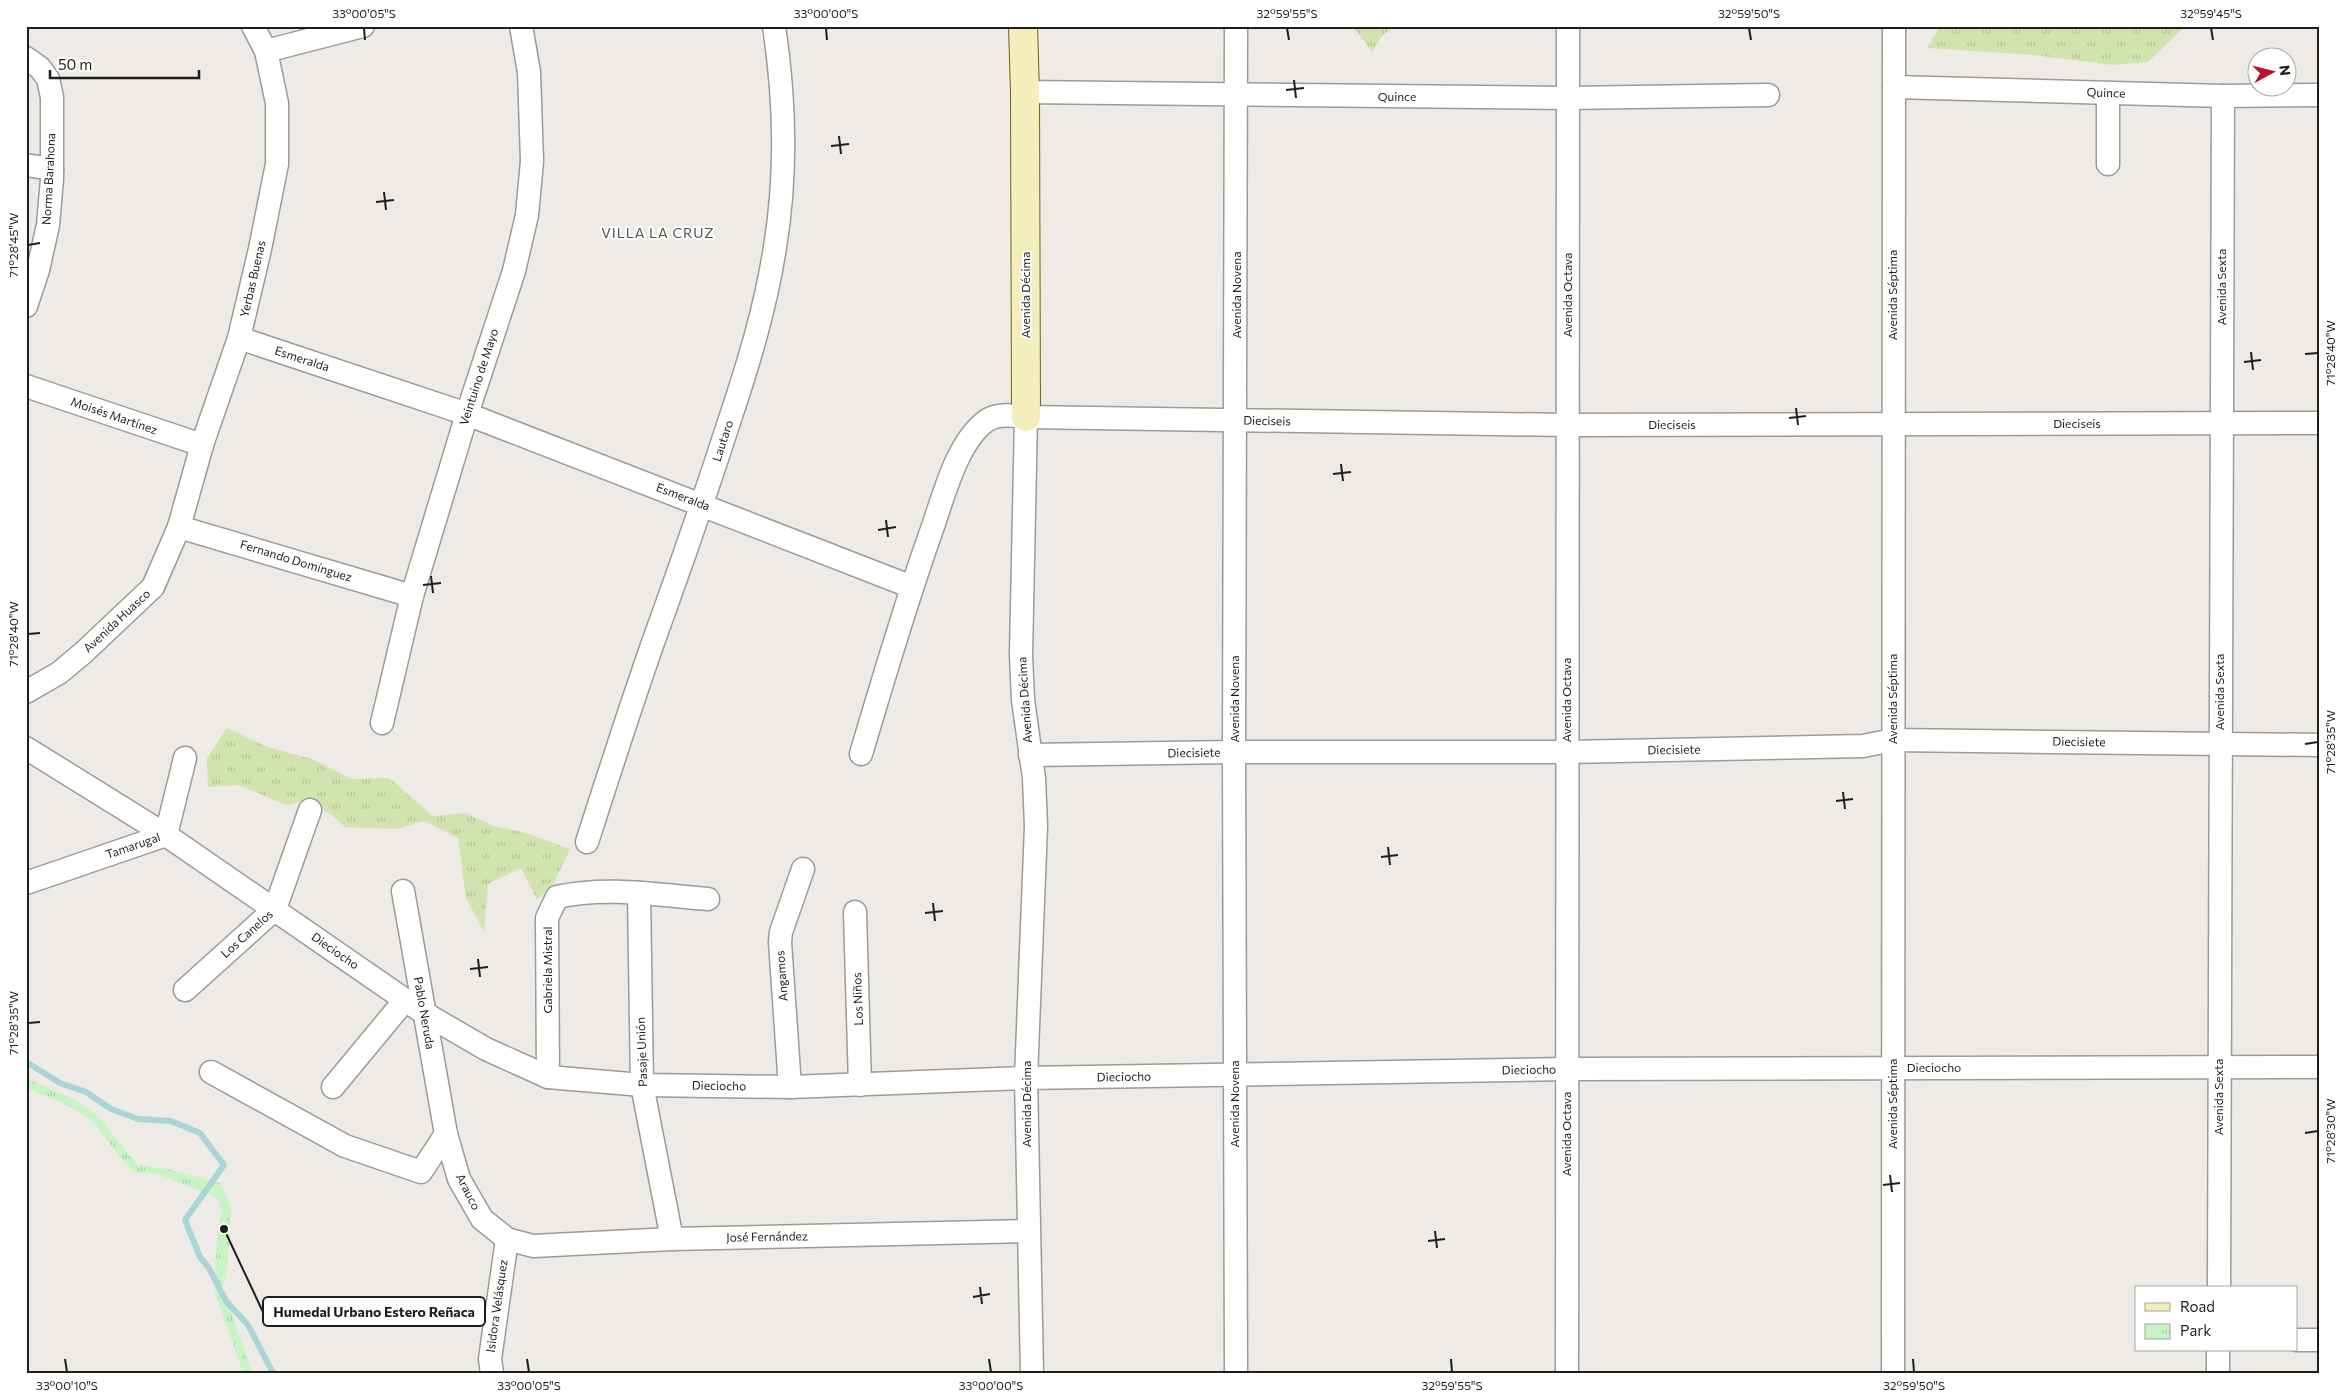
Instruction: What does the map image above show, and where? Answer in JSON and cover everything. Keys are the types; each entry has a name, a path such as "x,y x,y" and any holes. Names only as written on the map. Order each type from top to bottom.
{"street":[{"name":"Yerbas Buenas","path":"179,527 202,445 239,338 260,249 276,164 277,103 266,51 253,26"},
{"path":"266,51 364,26"},
{"name":"Veintuino de Mayo","path":"382,723 412,596 467,414 514,271 527,215 532,161 530,92 529,72 521,26"},
{"name":"Lautaro","path":"587,842 639,679 703,504 756,337 776,245 784,151 783,104 774,26"},
{"name":"Avenida Décima","path":"1023,26 1026,417 1021,655 1023,700 1034,778 1036,826 1026,1078 1032,1373"},
{"name":"Avenida Novena","path":"1236,26 1237,421 1234,752 1236,1373"},
{"name":"Avenida Octava","path":"1567,1373 1568,26"},
{"name":"Avenida Séptima","path":"1893,1373 1894,26"},
{"name":"Norma Barahona","path":"26,58 40,68 48,79 52,97 52,169 48,224 38,270 26,306"},
{"name":"Quince","path":"1894,87 2223,96 2319,95"},
{"name":"Quince","path":"1025,92 1237,96 1568,98 1768,96"},
{"path":"2108,93 2108,164"},
{"name":"Avenida Sexta","path":"2219,1286 2223,96"},
{"path":"26,166 52,169"},
{"name":"Esmeralda","path":"239,338 467,414 703,504 912,587"},
{"name":"Moisés Martínez","path":"26,386 202,445"},
{"path":"861,754 912,587 952,474 968,440 986,420 1006,414 1026,417"},
{"name":"Dieciseis","path":"1026,417 1568,425 2319,423"},
{"name":"Fernando Domínguez","path":"179,527 412,596"},
{"name":"Avenida Huasco","path":"26,692 59,673 84,653 154,587 179,527"},
{"name":"Diecisiete","path":"1030,755 1234,752 1567,752 1863,746 1893,740 2319,745"},
{"name":"Dieciocho","path":"26,748 166,835 424,1013 486,1049 548,1077 642,1085 790,1087 1026,1078 1567,1069 2319,1068"},
{"name":"Tamarugal","path":"26,883 166,835 185,758"},
{"name":"Los Canelos","path":"185,990 275,909 310,810"},
{"name":"Angamos","path":"790,1087 780,942 781,932 803,869"},
{"name":"Pablo Neruda","path":"403,891 446,1134"},
{"name":"Gabriela Mistral","path":"548,1077 547,918 558,897 582,892 639,893 708,899"},
{"name":"Pasaje Unión","path":"639,893 642,1085 672,1239"},
{"name":"Los Niños","path":"855,912 860,1085"},
{"path":"333,1087 405,1000"},
{"path":"211,1072 345,1146 420,1172 446,1134"},
{"name":"Arauco","path":"446,1134 459,1179 482,1219 507,1239"},
{"name":"José Fernández","path":"507,1239 534,1246 672,1239 1028,1232"},
{"name":"Isidora Velásquez","path":"492,1373 490,1359 507,1239"},
{"path":"2298,1340 2319,1340"},
{"path":"2218,1352 2218,1373"}],"green space":[{"path":"1353,26 1395,26 1382,36 1372,52"},
{"path":"1940,26 2186,26 2148,62 2113,65 2034,55 1927,48"},
{"path":"227,728 267,747 312,759 352,779 389,778 433,816 465,813 494,826 523,832 570,849 553,885 537,900 521,868 488,884 484,932 466,898 458,838 424,821 396,829 345,827 333,816 306,800 287,805 238,785 208,787 207,758"},
{"path":"26,1078 75,1100 100,1118 137,1165 167,1169 220,1183 231,1207 228,1260 223,1288 252,1373 243,1373 215,1292 216,1250 221,1209 216,1197 155,1173 135,1173 124,1162 98,1128 83,1114 65,1104 26,1088"}],"waterway":[{"path":"26,1062 60,1083 86,1092 111,1109 138,1119 171,1121 200,1133 224,1165 185,1220 200,1257 209,1268 226,1301 248,1325 273,1373"}],"place":[{"name":"Humedal Urbano Estero Reñaca","path":"224,1229"}],"district":[{"name":"VILLA LA CRUZ","path":"658,233"}]}
